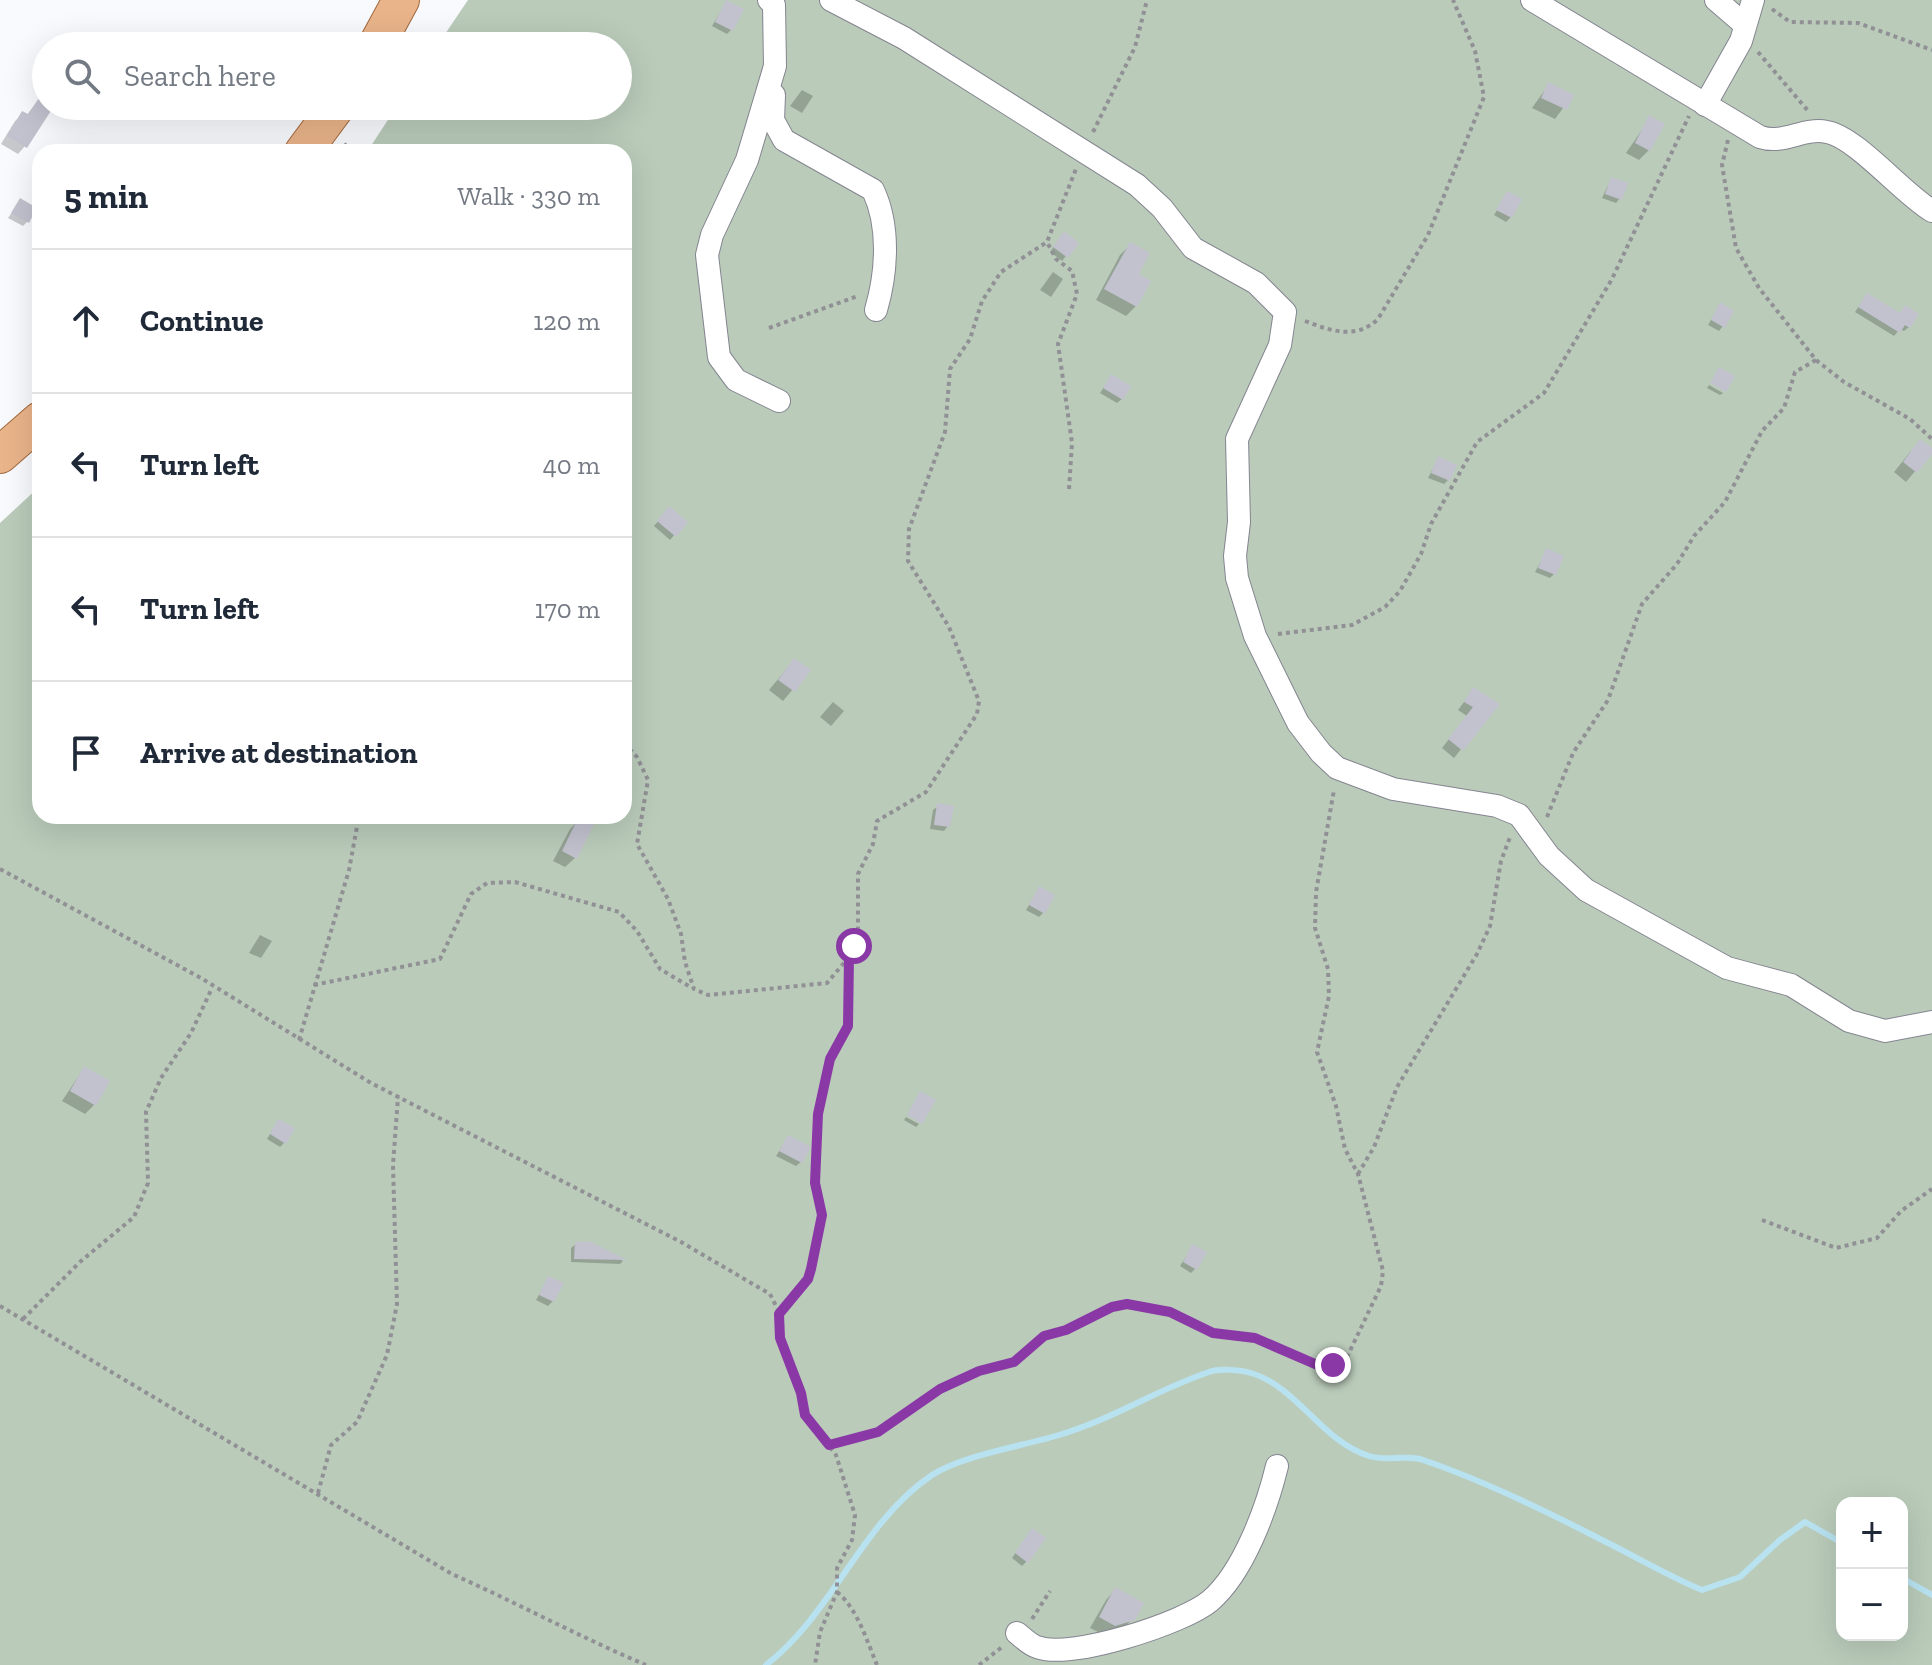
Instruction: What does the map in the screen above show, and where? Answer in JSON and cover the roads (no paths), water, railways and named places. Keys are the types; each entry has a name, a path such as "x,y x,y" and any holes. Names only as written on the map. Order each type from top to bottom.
{"main road":[{"path":"384,32 401,0"},
{"path":"309,144 327,120"},
{"path":"0,455 32,427"}],"street":[{"path":"831,0 904,38 1137,185 1162,208 1193,248 1256,283 1285,312 1280,345 1237,439 1237,578 1255,636 1298,723 1337,768 1393,789 1497,806 1519,815 1549,856 1586,890 1727,968 1791,985 1849,1021 1885,1031 1932,1022"},
{"path":"1532,0 1733,123 1772,141 1825,131 1844,140 1932,211"},
{"path":"1716,0 1745,25"},
{"path":"775,2 773,120 784,140 873,190 880,204 885,237 883,286 876,310"},
{"path":"1701,102 1735,53 1758,2"},
{"path":"775,66 747,160 712,235 707,255 714,339 719,357 736,380 779,401"},
{"path":"1017,1633 1037,1648 1102,1643 1169,1625 1211,1600 1234,1571 1268,1506 1277,1466"}],"waterway":[{"path":"766,1665 811,1620 886,1517 932,1475 976,1456 1078,1429 1190,1379 1218,1370 1247,1372 1268,1380 1352,1449 1376,1458 1416,1458 1467,1476 1702,1590 1740,1577 1780,1540 1805,1522 1836,1540"},
{"path":"1908,1581 1932,1595"}]}
